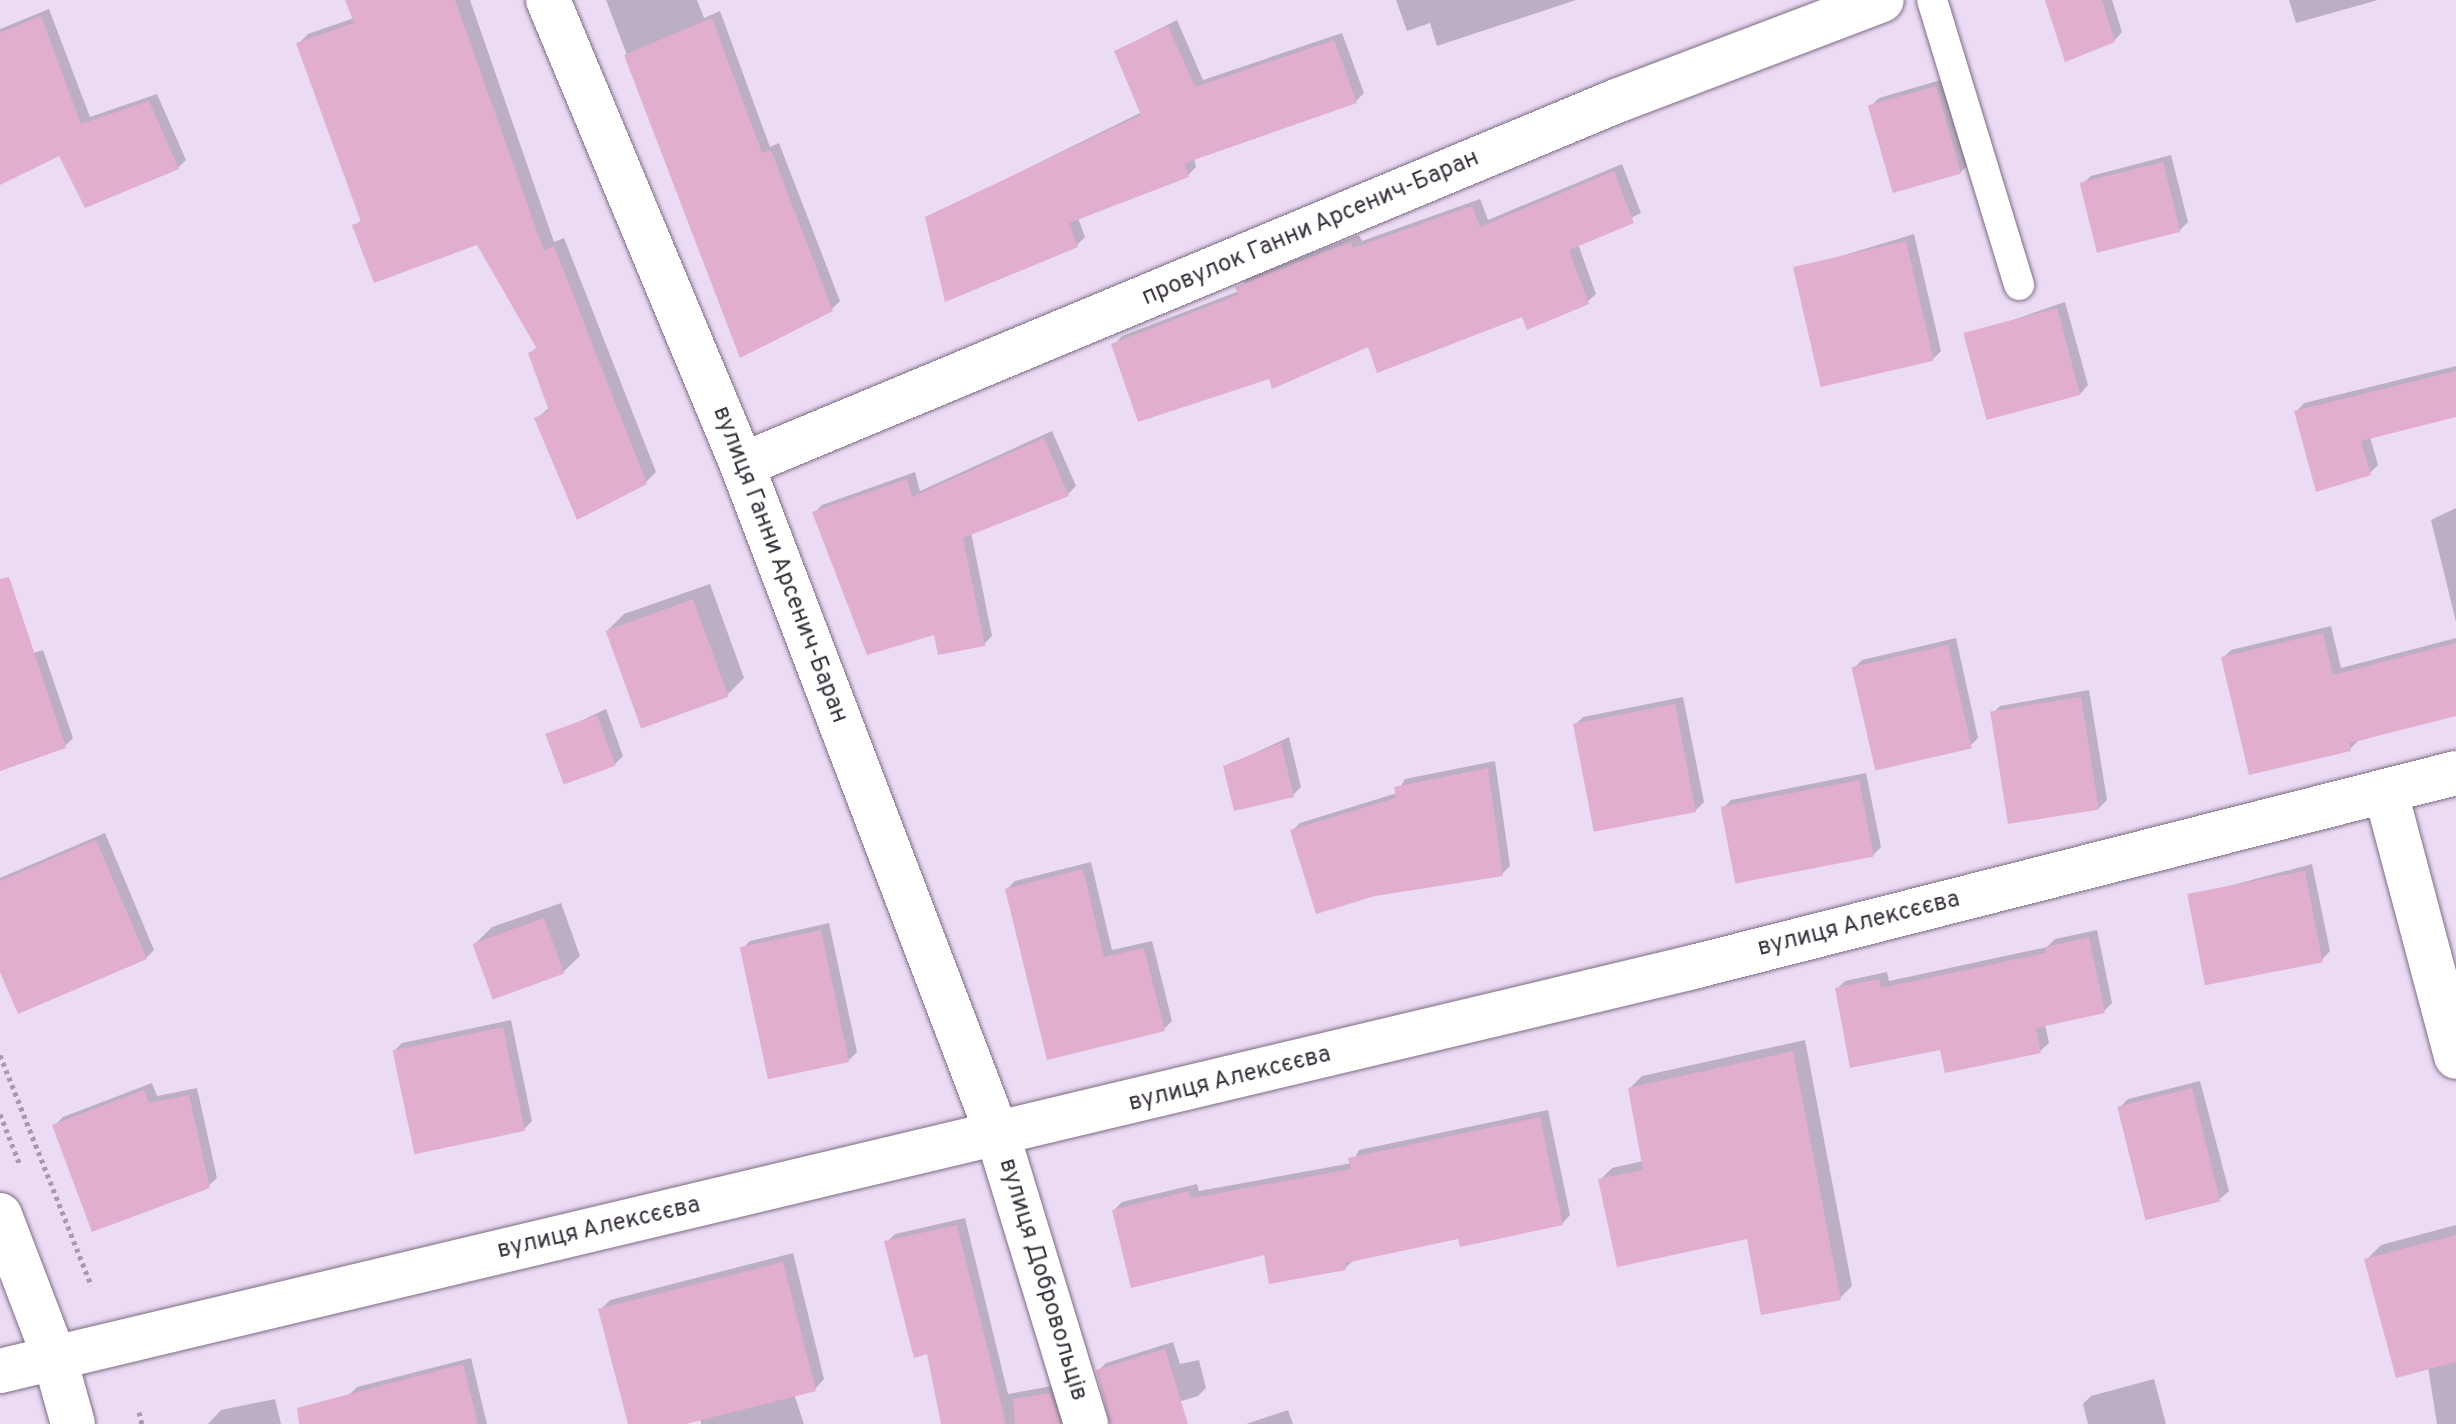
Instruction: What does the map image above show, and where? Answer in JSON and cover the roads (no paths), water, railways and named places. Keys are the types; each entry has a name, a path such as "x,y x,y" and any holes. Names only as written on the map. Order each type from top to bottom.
{"street":[{"name":"вулиця Ганни Арсенич-Баран","path":"548,0 742,465 998,1136"},
{"name":"провулок Ганни Арсенич-Баран","path":"742,465 1619,100 1882,0"},
{"name":"вулиця Алексєєва","path":"0,1371 998,1136 2386,793 2456,773"},
{"path":"2386,793 2456,1057"},
{"name":"вулиця Добровольців","path":"998,1136 1086,1424"},
{"path":"0,1215 55,1359 73,1424"}],"lane":[{"path":"1932,0 2019,285"}]}
